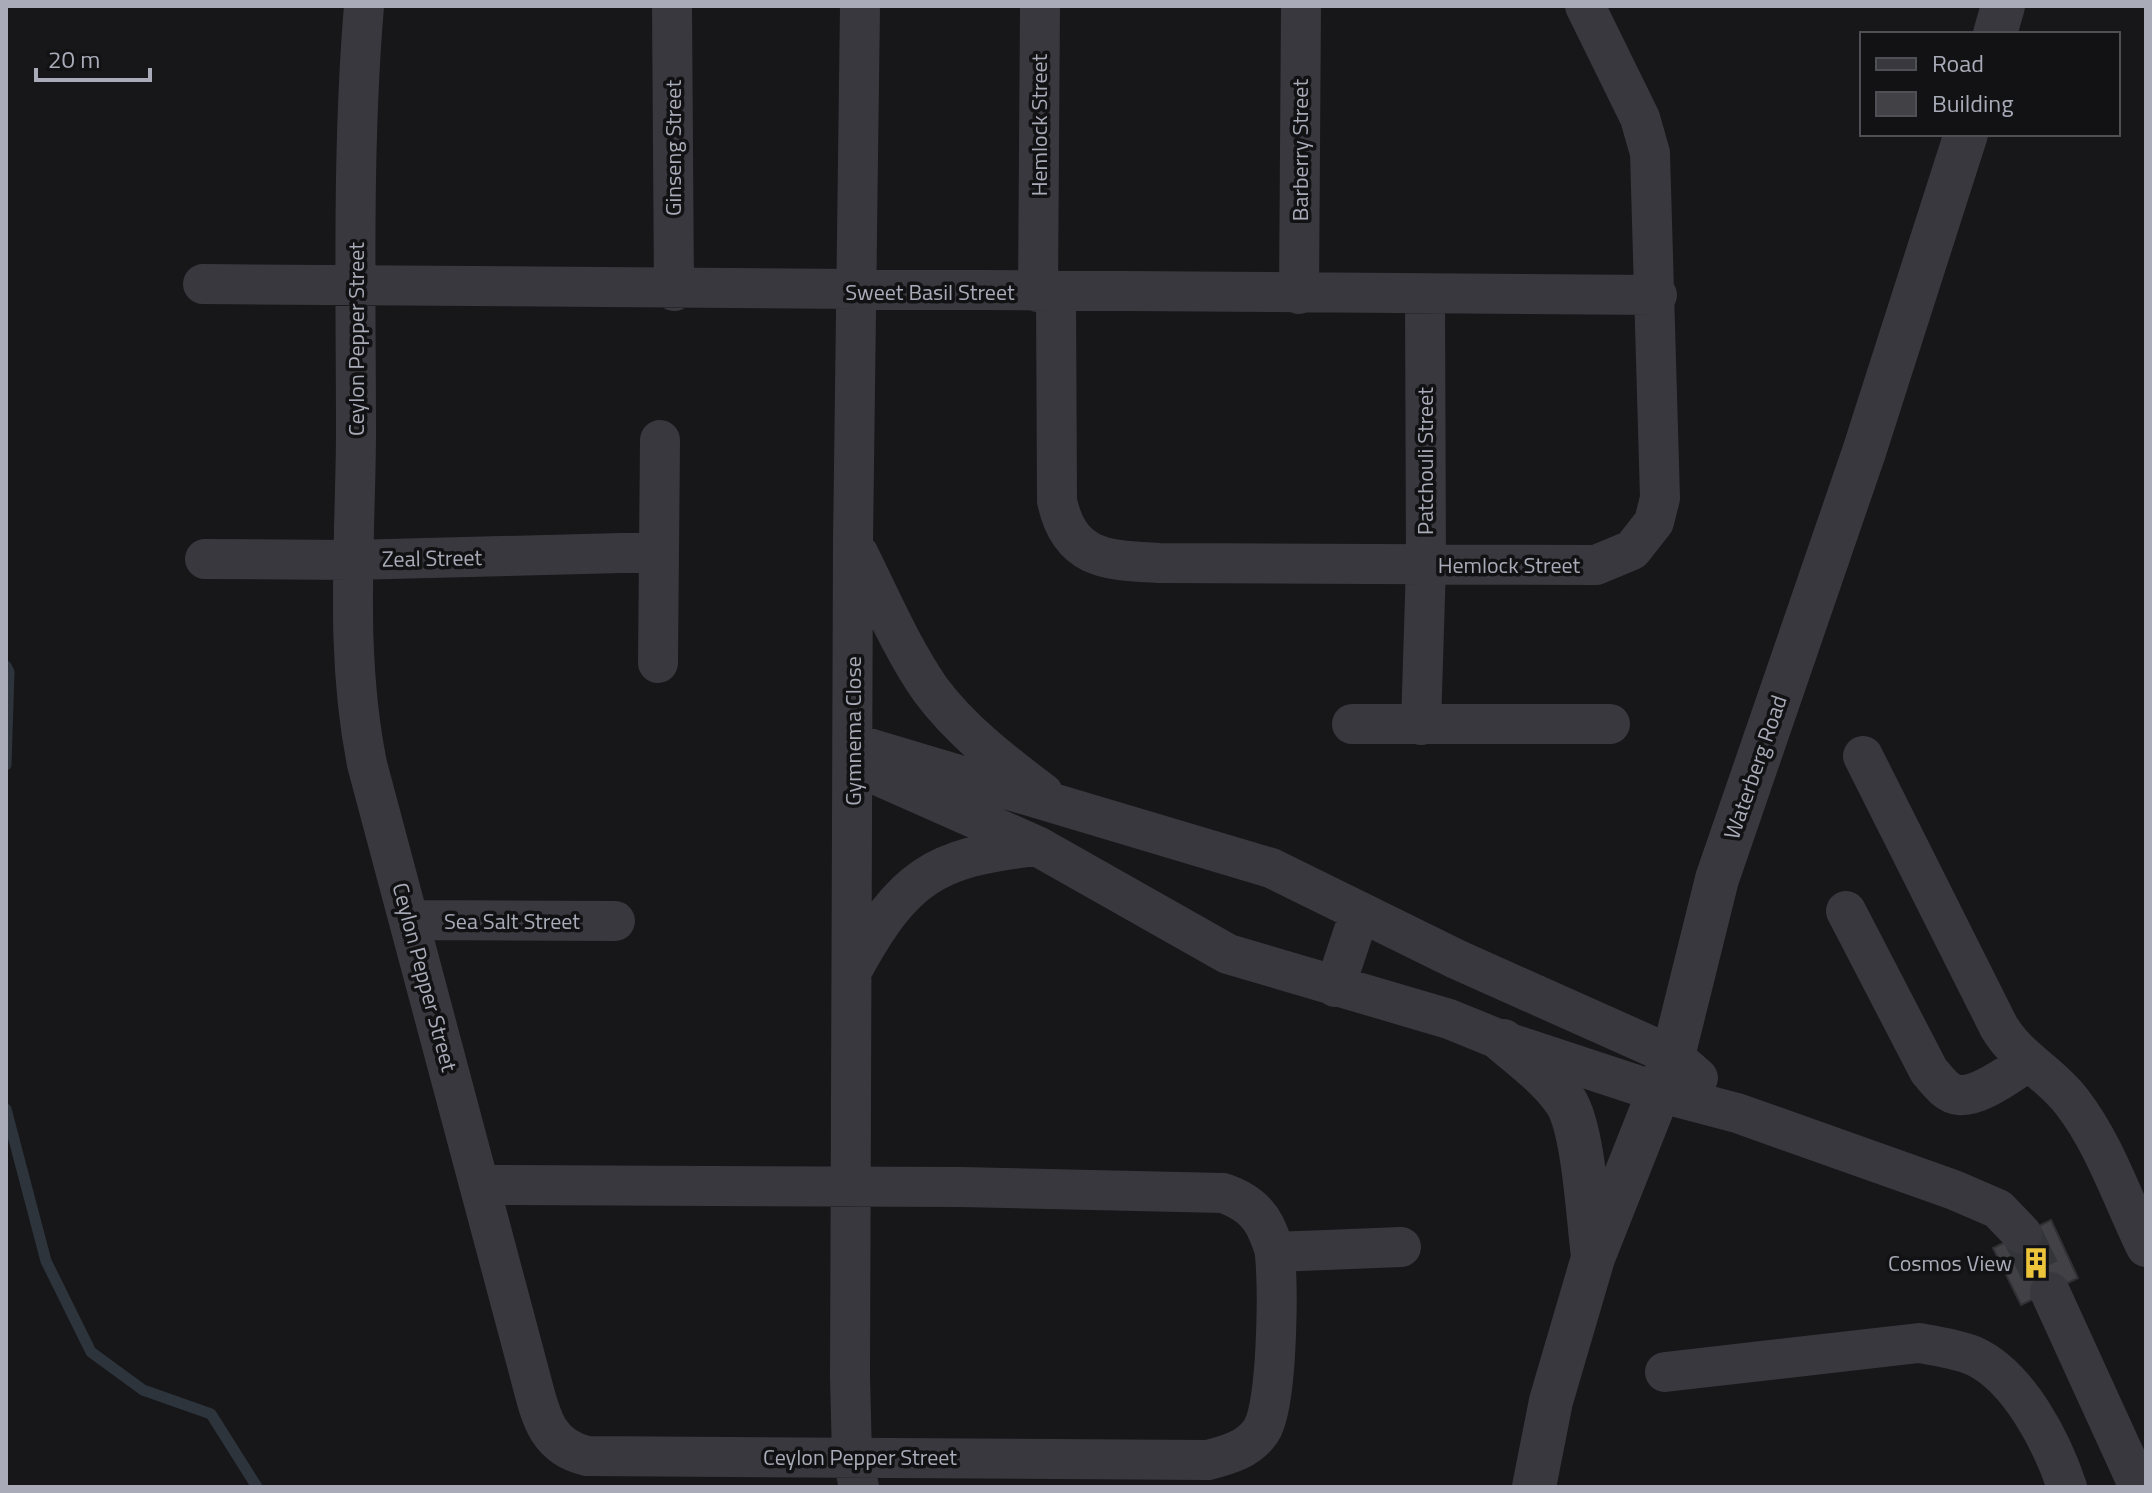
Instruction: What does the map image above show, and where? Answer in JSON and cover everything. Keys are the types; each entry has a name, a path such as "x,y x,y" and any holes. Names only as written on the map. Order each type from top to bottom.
{"street":[{"name":"Ceylon Pepper Street","path":"364,6 358,105 356,487 351,560 356,707 367,764 532,1383 549,1431 557,1444 576,1454 653,1472 1217,1472 1261,1431 1271,1406 1275,1252 1264,1222 1248,1204 1205,1190 481,1185"},
{"name":"Ginseng Street","path":"672,6 674,291"},
{"name":"Gymnema Close","path":"856,1471 851,1188 853,542 860,6"},
{"name":"Hemlock Street","path":"1040,6 1055,488 1060,512 1077,543 1095,556 1120,561 1596,565 1625,556 1643,538 1654,522 1660,498 1657,295 1647,137 1585,6"},
{"name":"Barberry Street","path":"1299,294 1301,6"},
{"path":"1996,32 2003,6"},
{"name":"Waterberg Road","path":"1534,1487 1551,1401 1593,1258 1667,1074 1717,879 1869,437 1965,136"},
{"name":"Sweet Basil Street","path":"203,284 674,291 1657,295"},
{"name":"Patchouli Street","path":"1421,725 1426,565 1425,294"},
{"path":"658,663 660,440"},
{"path":"853,542 899,637 931,689 962,726 1062,807"},
{"name":"Zeal Street","path":"205,559 351,560 659,552"},
{"path":"1352,724 1610,724"},
{"path":"854,754 1037,846 1228,954 1449,1019 1503,1041 1667,1074"},
{"path":"854,754 1062,807 1271,868 1360,912 1737,1113 1954,1190 1998,1209 2022,1234"},
{"path":"1863,756 2011,1048 2052,1079 2073,1103 2146,1247"},
{"path":"852,972 880,920 904,893 930,874 983,852 1037,846"},
{"path":"1846,911 1929,1071 1947,1091 1958,1095 1969,1093 2028,1062"},
{"path":"1335,987 1360,912"},
{"name":"Sea Salt Street","path":"410,920 615,921"},
{"path":"1503,1041 1546,1078 1567,1105 1577,1133 1593,1258"},
{"path":"1275,1252 1401,1247"},
{"path":"2050,1292 2139,1487"},
{"path":"1665,1372 1919,1343 1945,1347 1975,1357 2000,1374 2038,1425 2067,1487"},
{"name":"Waterberg Road","path":"1503,1487 1551,1401"}],"building":[{"name":"Cosmos View","path":"2051,1220 2078,1278 2021,1305 1993,1248"}],"waterway":[{"path":"6,666 9,672 6,765"},
{"path":"6,1109 46,1261 91,1352 143,1390 211,1414 257,1487"}],"tunnel":[{"path":"2022,1234 2050,1292"}],"place":[{"name":"Cosmos View","path":"2036,1263"}]}
